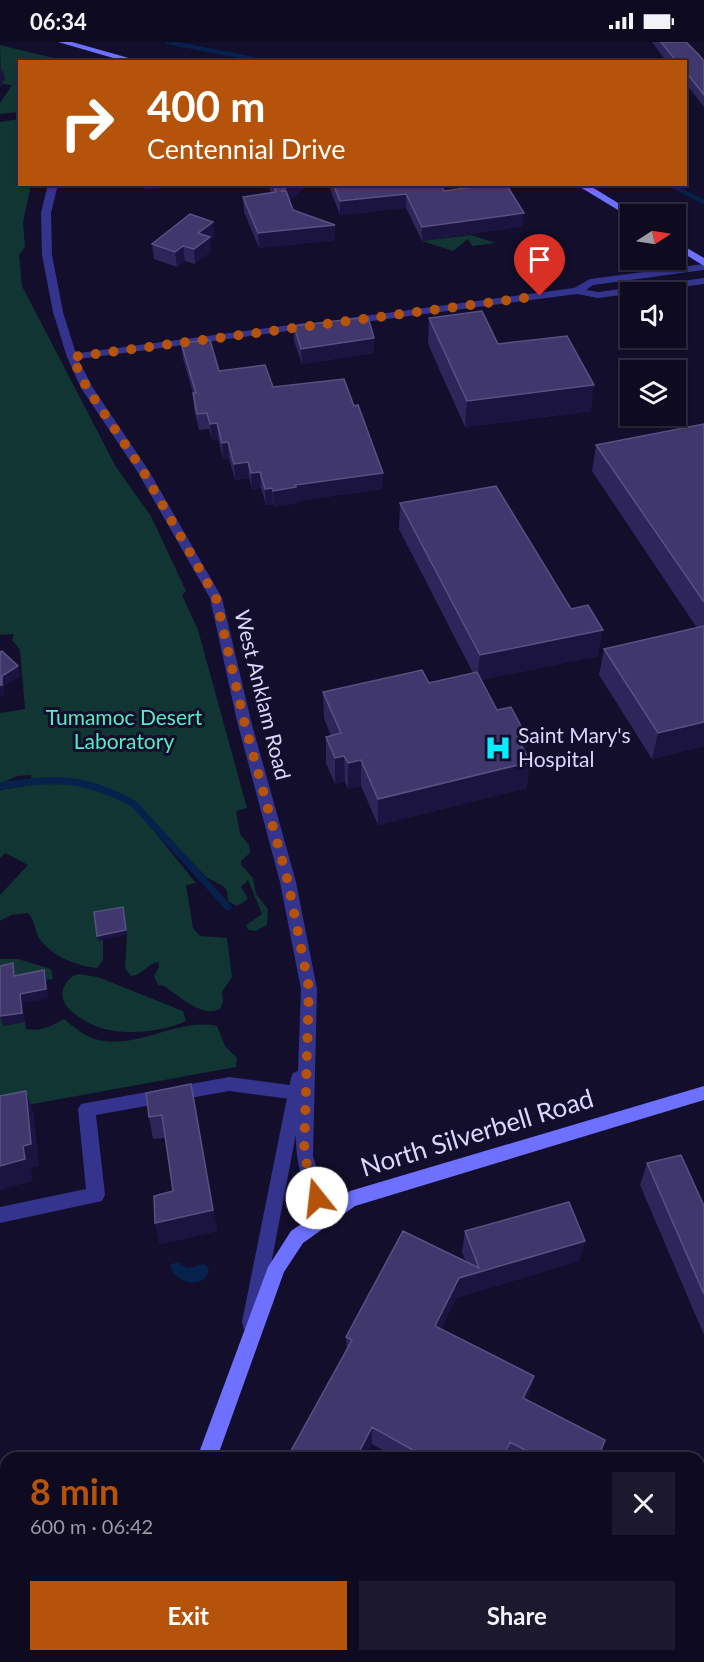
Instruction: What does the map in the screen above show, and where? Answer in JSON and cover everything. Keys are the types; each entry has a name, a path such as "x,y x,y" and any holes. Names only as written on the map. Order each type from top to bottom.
{"main road":[{"path":"62,42 131,60"},
{"path":"582,186 620,208"},
{"path":"686,252 704,265"},
{"name":"North Silverbell Road","path":"209,1452 277,1267 297,1237 326,1215 350,1199 704,1093"}],"street":[{"name":"West Anklam Road","path":"53,186 46,213 47,255 58,312 72,357 87,388 143,471 216,598 244,721 296,921 309,988 307,1040 300,1093"},
{"path":"577,291 590,282 704,265"},
{"path":"72,357 577,291 598,295 704,281"},
{"path":"0,1215 96,1195 87,1109 229,1084 300,1093"},
{"path":"300,1093 304,1155 317,1198 326,1215"},
{"path":"247,1350 267,1232 300,1093"}],"green space":[{"path":"0,45 62,60 18,60 18,112 0,114 0,103 12,85 1,84"},
{"name":"Tumamoc Desert Laboratory","path":"18,119 18,186 31,186 23,222 25,247 19,255 22,286 116,467 151,516 186,591 182,595 198,630 247,808 236,811 240,834 249,845 250,853 241,861 241,865 253,878 256,894 268,909 267,925 256,931 248,930 246,925 262,914 248,880 241,887 248,899 237,906 228,901 227,891 223,886 206,877 156,824 149,825 196,883 186,885 193,928 200,936 227,938 232,977 222,992 223,1002 220,1009 213,1011 198,1008 164,986 158,985 154,976 159,967 158,962 151,964 139,974 131,976 125,968 127,935 124,912 103,940 103,960 97,968 74,963 53,952 39,939 28,913 11,915 0,921 0,895 28,865 5,853 0,858 0,790 32,785 31,775 17,776 0,784 0,713 25,709 20,650 12,640 14,634 0,635 0,122"},
{"path":"471,235 496,243 472,246 468,239 453,251 422,241"},
{"path":"0,959 18,959 51,969 53,979 17,985 0,976"},
{"path":"79,974 98,977 183,1011 186,1021 166,1028 143,1032 108,1030 98,1027 71,1011 63,999 62,992 66,983"},
{"path":"0,1007 25,1022 26,1029 41,1029 64,1019 91,1038 111,1042 142,1038 187,1026 202,1024 217,1026 225,1046 237,1058 236,1067 0,1110"}],"water":[{"path":"177,1262 188,1268 205,1264 209,1269 207,1276 197,1282 184,1281 173,1272 170,1265"}],"building":[{"path":"661,42 686,42 704,61 704,95 687,73 687,60 675,60"},
{"path":"274,186 288,186 282,191 286,191 293,210 335,225 258,233 243,197 276,192"},
{"path":"334,186 442,186 444,191 480,186 507,186 524,213 422,227 406,194 340,201"},
{"path":"190,214 213,222 198,233 210,237 194,249 183,246 175,252 152,244"},
{"path":"482,311 498,344 567,336 594,385 467,401 429,318"},
{"path":"368,317 374,338 301,349 294,326"},
{"path":"210,340 219,371 265,365 273,387 344,379 354,406 358,405 383,473 295,485 296,487 273,491 272,488 265,489 260,472 251,473 248,462 234,464 228,442 222,443 217,423 210,424 207,413 197,414 193,393 196,393 181,343"},
{"path":"704,424 704,602 596,445"},
{"path":"496,486 571,609 588,605 603,630 480,655 400,503"},
{"path":"704,626 704,722 658,733 604,649"},
{"path":"2,651 18,666 2,676 2,685 0,685 0,652"},
{"path":"422,670 429,683 477,672 497,710 511,707 528,739 519,741 530,762 378,799 361,760 348,763 344,756 335,758 326,737 341,733 323,692"},
{"path":"123,907 126,930 97,936 94,912"},
{"path":"13,963 14,976 44,970 46,989 20,994 22,1013 0,1016 0,966"},
{"path":"191,1084 213,1210 155,1223 154,1196 173,1191 162,1115 149,1117 146,1093"},
{"path":"26,1091 31,1144 23,1146 25,1159 0,1166 0,1096"},
{"path":"681,1155 704,1206 704,1294 647,1163"},
{"path":"569,1202 585,1241 459,1278 435,1326 534,1376 523,1398 605,1440 600,1452 529,1452 510,1442 506,1452 416,1452 372,1427 359,1452 290,1452 352,1340 346,1337 403,1231 479,1268 465,1231"}],"waterway":[{"path":"168,42 259,60"},
{"path":"673,186 704,202"},
{"path":"0,786 37,781 84,784 117,795 134,804 228,907"}],"place":[{"name":"Saint Mary's Hospital","path":"498,748"}],"route":[{"path":"317,1198 304,1155 309,988 288,882 244,721 216,598 143,471 87,388 72,357 540,296"}]}
